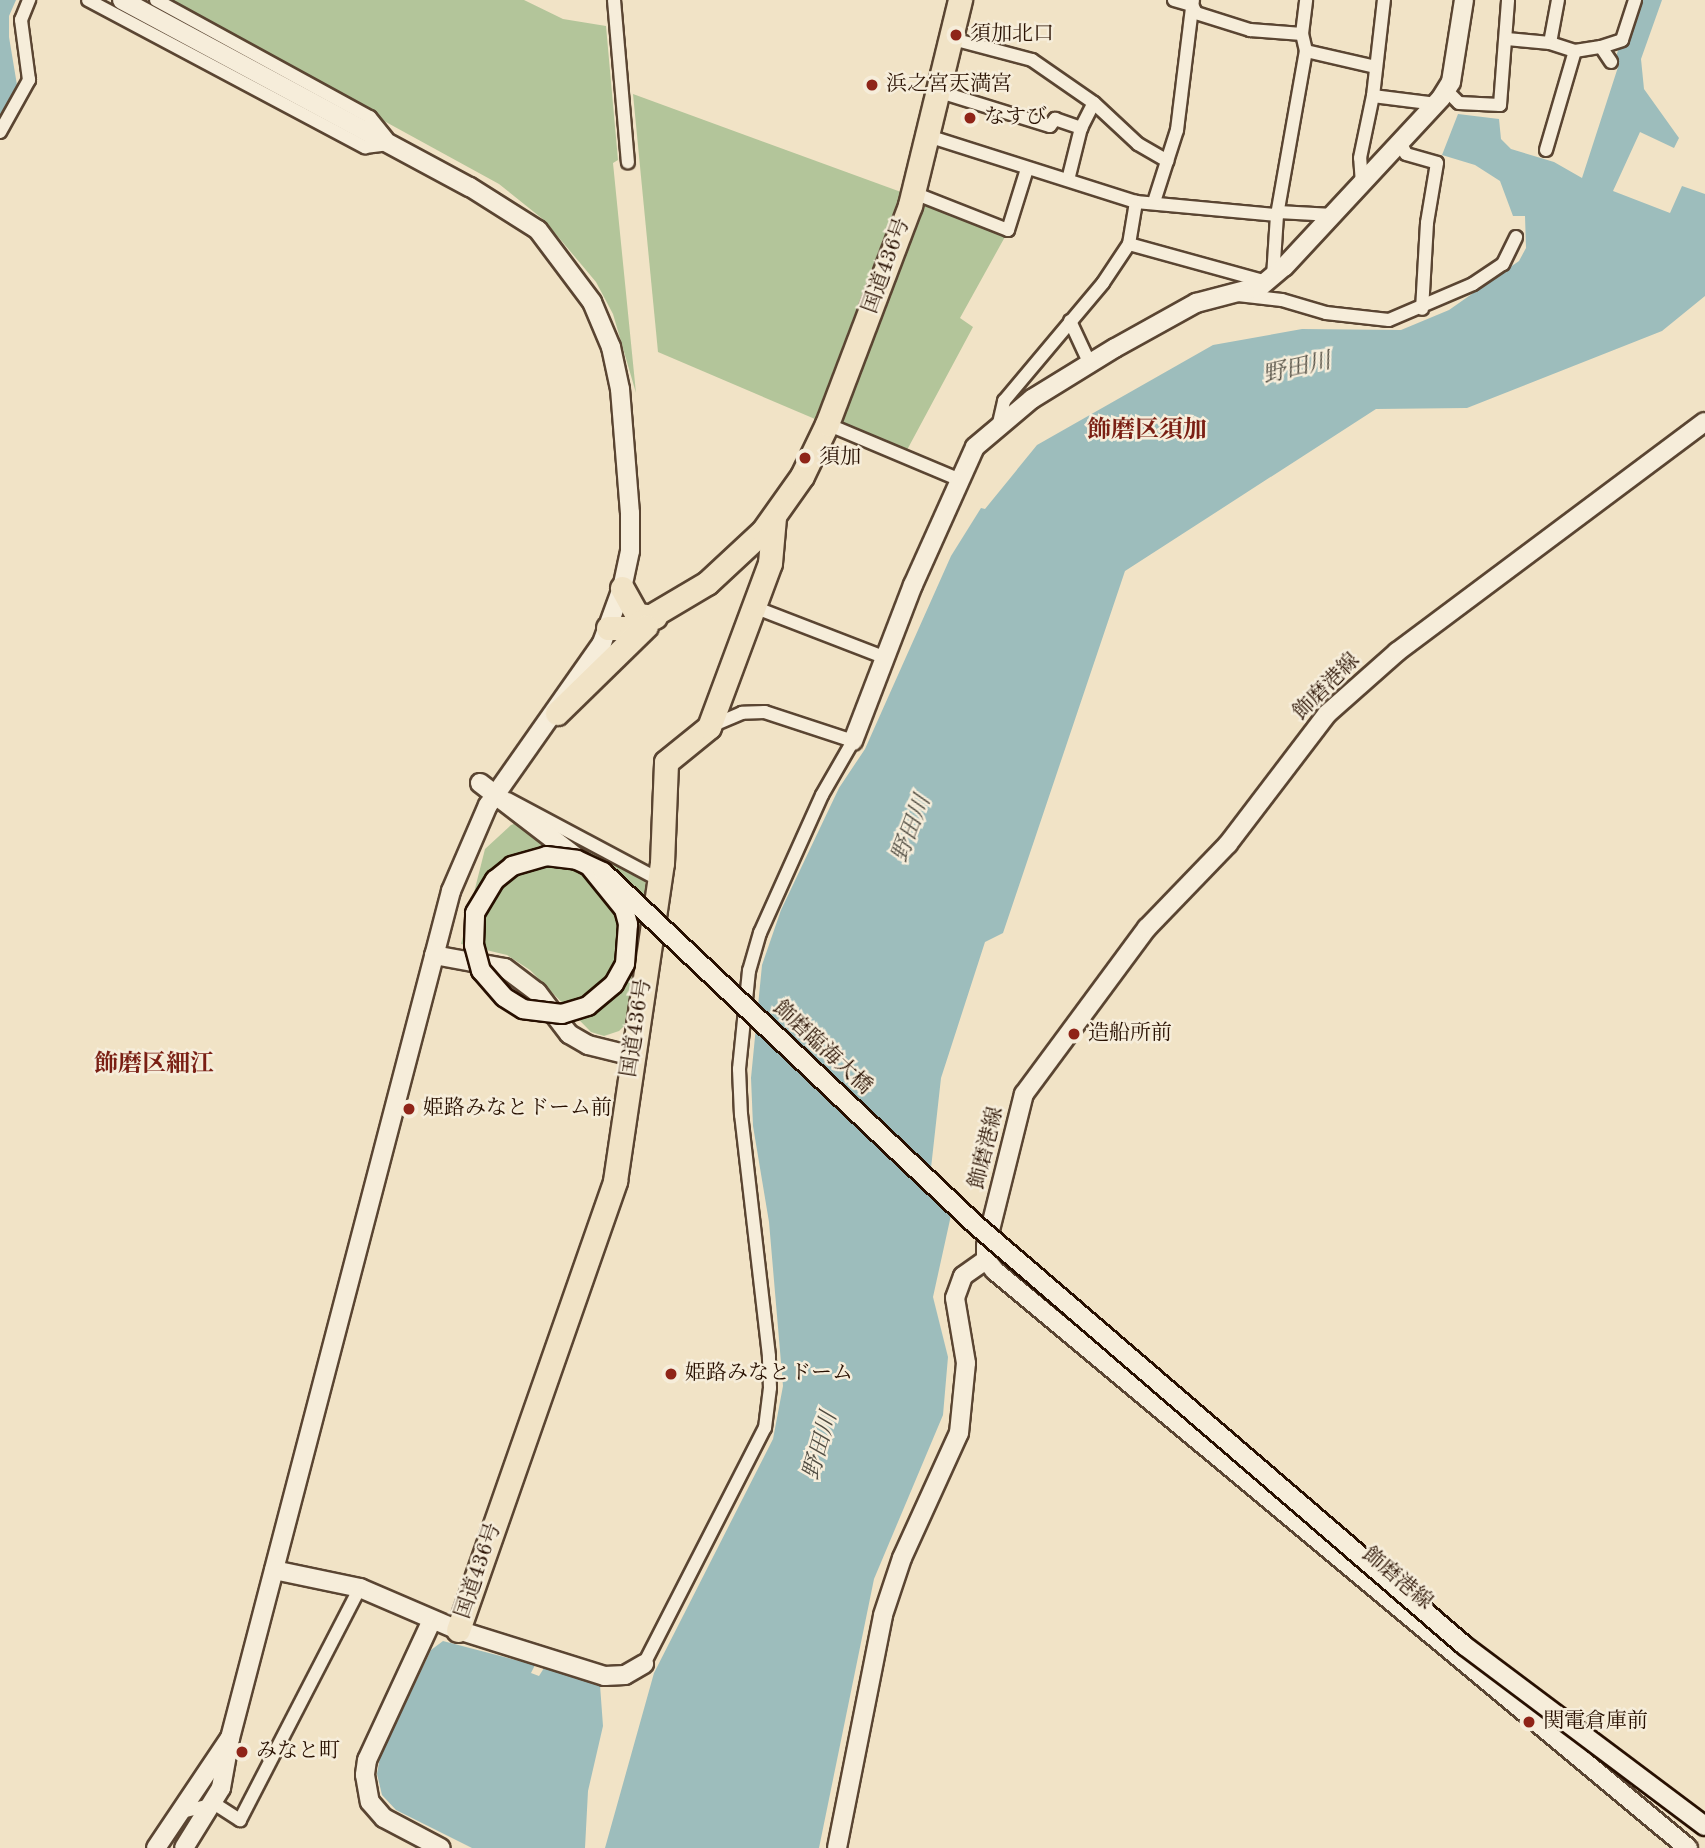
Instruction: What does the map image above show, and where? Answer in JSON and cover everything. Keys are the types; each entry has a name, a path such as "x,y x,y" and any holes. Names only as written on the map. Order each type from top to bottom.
{"highway":[{"name":"国道436号","path":"608,628 631,628 656,617 721,571 774,517 802,476 827,424 914,192 960,0"},
{"name":"国道436号","path":"458,1630 615,1181 660,880 666,762 709,727 770,563 774,517"},
{"path":"622,588 637,615 656,617"},
{"path":"556,713 656,617"}],"street":[{"path":"0,132 29,80 21,20 29,0"},
{"path":"88,0 365,147 391,144"},
{"path":"122,0 391,144 538,230 592,302 611,347 620,389 630,513 630,551 622,588 608,628 556,713 487,789 460,864 434,954 230,1738 226,1770 215,1804 195,1840 184,1848"},
{"path":"156,0 370,117 391,144"},
{"path":"614,0 628,162"},
{"path":"1174,0 1192,3"},
{"path":"1270,280 1278,214 1306,51 1302,34 1306,0"},
{"path":"1362,184 1360,158 1373,96 1384,0"},
{"path":"274,1570 360,1588 458,1630 605,1675 625,1675 644,1664 765,1428 770,1388 769,1356 739,1080 749,971 760,933 822,795 853,741 958,479 975,447 999,424 1090,364 1196,303 1234,295 1270,280 1441,97 1464,0"},
{"path":"1373,96 1441,97 1459,103 1500,105 1508,0"},
{"path":"1550,43 1558,0"},
{"path":"1507,39 1550,43 1575,51 1601,47 1622,40 1635,0"},
{"path":"1192,3 1196,13 1250,30 1302,34"},
{"path":"1154,202 1182,101 1192,3"},
{"path":"949,38 1032,60 1094,103 1139,144 1167,161"},
{"path":"1601,47 1611,62"},
{"path":"1306,51 1376,67"},
{"path":"1546,150 1575,51"},
{"path":"937,91 1050,126 1055,119 1081,128"},
{"path":"1068,180 1081,128 1094,103"},
{"path":"928,136 1136,202 1154,202 1216,213 1333,215"},
{"path":"1400,142 1406,154 1437,163 1427,223 1422,309"},
{"path":"914,192 1008,230 1027,169"},
{"path":"999,424 1004,401 1129,244 1136,202"},
{"path":"1234,295 1389,320 1422,309 1503,264 1515,248 1516,237"},
{"path":"1129,244 1270,280"},
{"path":"1070,321 1090,364"},
{"name":"飾磨港線","path":"1688,1848 986,1260 1024,1094 1147,928 1228,844 1327,714 1388,659 1705,422"},
{"path":"827,424 958,479"},
{"path":"754,607 886,658"},
{"path":"709,727 742,713 765,712 853,741"},
{"path":"487,789 523,804 660,880"},
{"name":"飾磨臨海大橋","path":"487,789 590,867 624,909 628,924 625,964 614,984 588,1006 562,1014 523,1009 504,997 481,971 473,928 483,895 512,866 546,856 577,860 603,872 977,1226 1465,1646 1705,1826"},
{"path":"434,954 505,968 537,992 569,1034 587,1045 633,1056"},
{"path":"837,1848 883,1615 902,1558 959,1433 967,1363 956,1297 963,1276 986,1260"},
{"path":"181,1812 215,1804 240,1820 360,1588"},
{"path":"432,1620 367,1760 365,1775 370,1802 384,1818 441,1848"},
{"path":"156,1848 168,1839 181,1812 230,1738"}],"green space":[{"path":"163,0 524,0 563,19 606,26 618,160 613,163 636,393 613,314 596,282 544,220 499,184"},
{"path":"633,94 901,192 815,419 658,352"},
{"path":"924,203 1006,235 960,318 973,327 907,450 840,421"},
{"path":"536,816 644,878 650,898 631,1019 619,1031 604,1036 591,1032 530,970 507,955 461,944 485,849 511,825"}],"water":[{"path":"0,0 16,0 9,16 9,37 17,85 0,117"},
{"name":"野田川","path":"1641,0 1662,0 1641,59 1644,89 1679,138 1674,148 1640,132 1613,191 1670,213 1682,186 1705,194 1705,296 1662,331 1467,408 1376,409 1125,571 1003,933 985,942 941,1078 930,1177 955,1197 933,1297 948,1357 943,1415 874,1579 819,1848 605,1848 654,1673 773,1439 783,1386 769,1222 753,1126 751,1078 762,965 781,910 839,788 865,749 951,556 981,508 985,509 1037,445 1213,345 1302,329 1401,330 1449,310 1519,261 1526,248 1525,216 1513,216 1500,181 1475,165 1442,155 1458,114 1499,119 1501,139 1511,149 1554,162 1582,178 1619,64 1615,60 1619,47 1624,44"},
{"path":"443,1641 535,1665 531,1673 539,1676 544,1668 600,1685 603,1726 588,1791 585,1848 472,1848 396,1810 382,1795 377,1774 380,1757 431,1650"}],"place":[{"name":"須加北口","path":"956,35"},
{"name":"浜之宮天満宮","path":"872,85"},
{"name":"なすび","path":"970,118"},
{"name":"須加","path":"805,458"},
{"name":"造船所前","path":"1074,1034"},
{"name":"姫路みなとドーム前","path":"409,1109"},
{"name":"姫路みなとドーム","path":"671,1374"},
{"name":"関電倉庫前","path":"1529,1722"},
{"name":"みなと町","path":"242,1752"}],"district":[{"name":"飾磨区須加","path":"1147,432"},
{"name":"飾磨区細江","path":"154,1066"}]}
